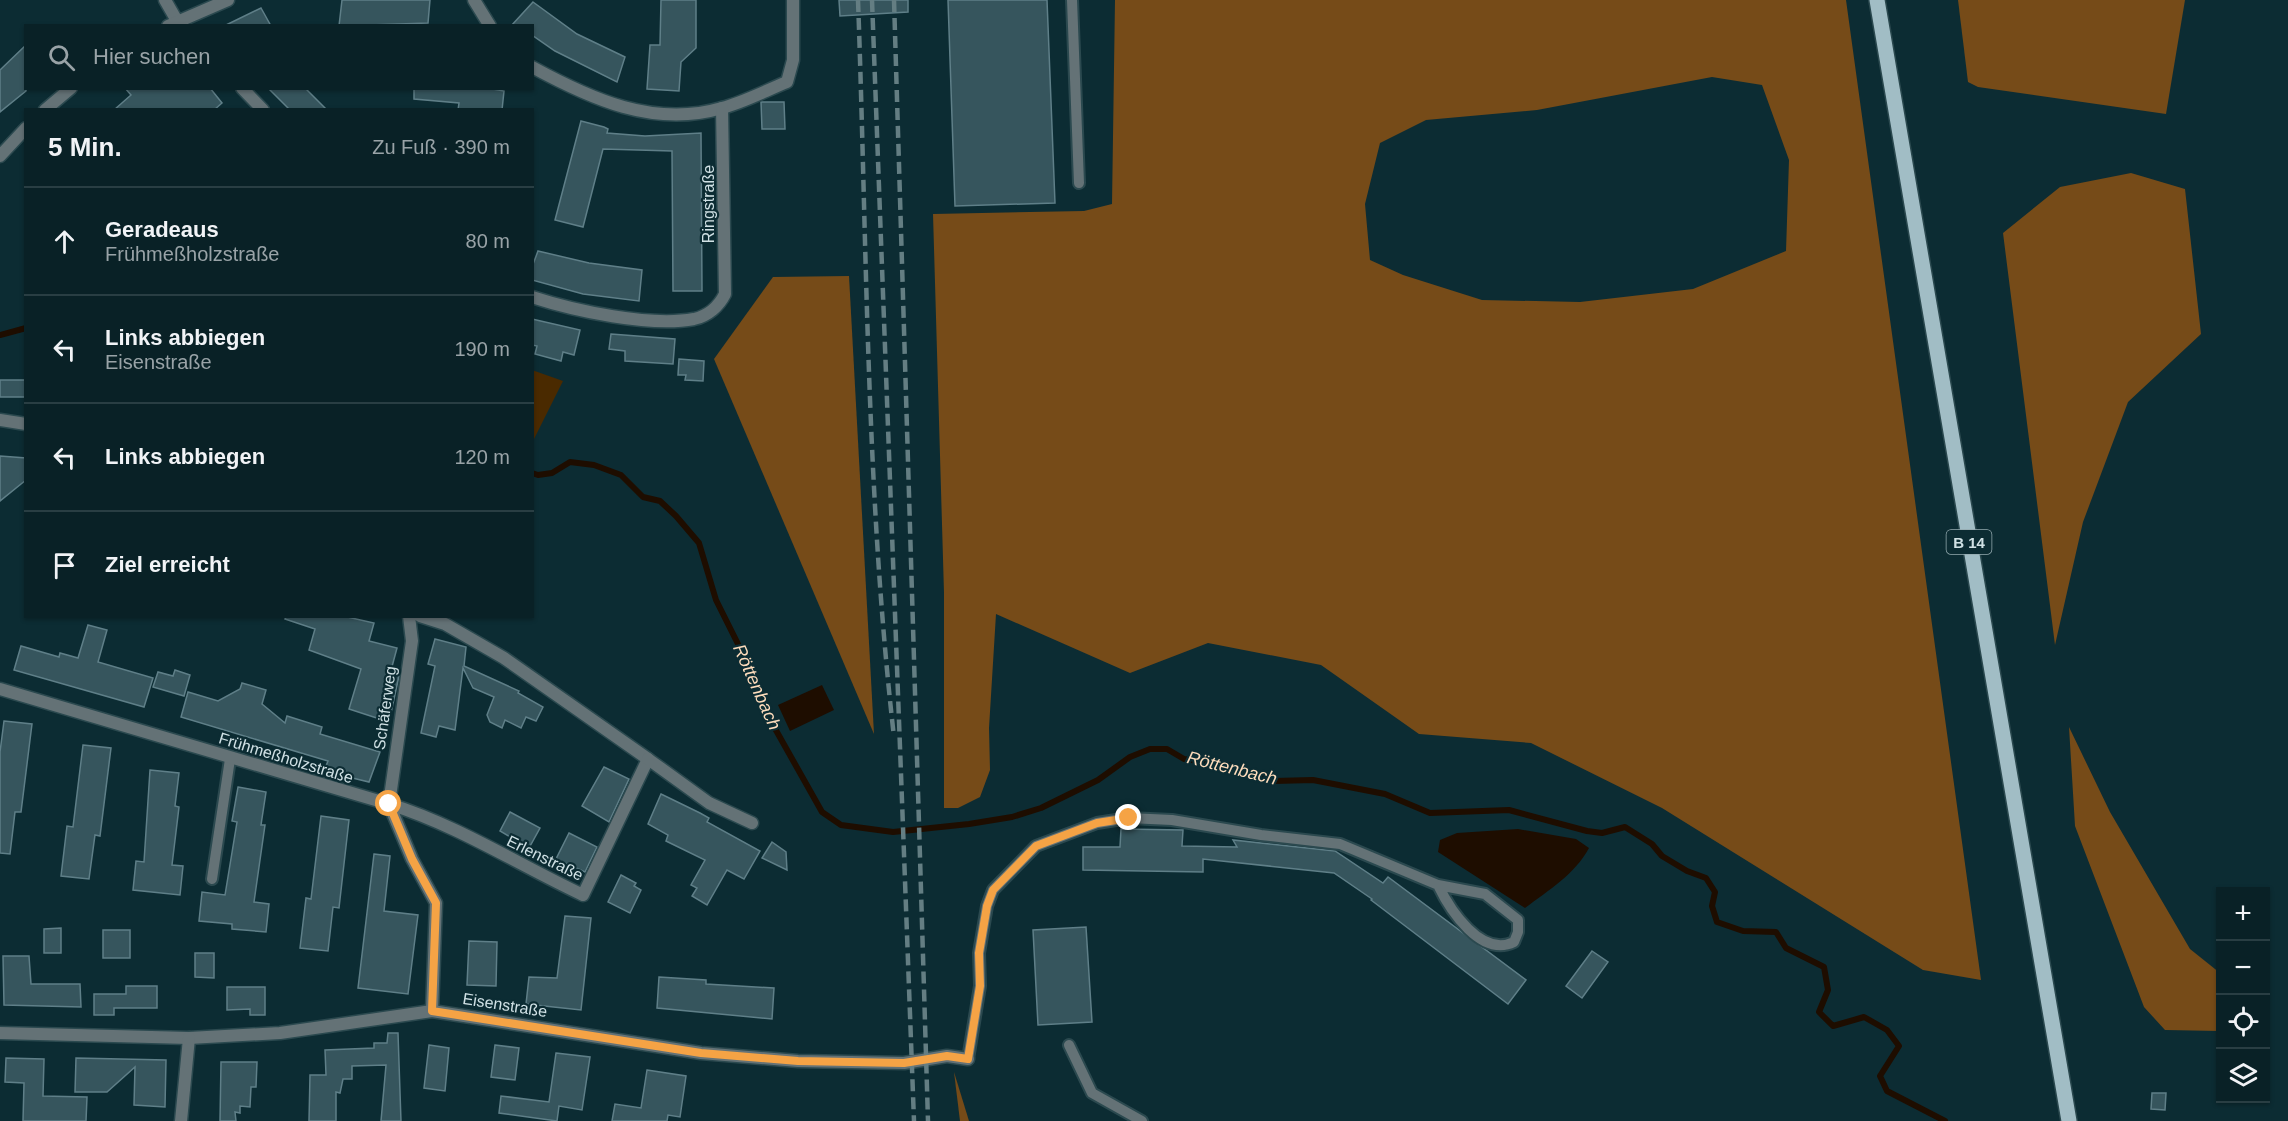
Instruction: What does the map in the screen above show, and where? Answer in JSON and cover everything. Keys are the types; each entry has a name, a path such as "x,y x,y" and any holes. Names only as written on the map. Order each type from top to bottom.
{"main road":[{"name":"B 14","path":"1877,0 2069,1121"},
{"name":"B 14","path":"2062,1083 2063,1121"}],"street":[{"path":"165,0 175,24 228,0"},
{"path":"474,0 489,24"},
{"path":"534,68 576,91 607,104 659,115 692,115 722,108 787,82 793,60 793,0"},
{"path":"47,108 68,90"},
{"path":"244,90 261,108"},
{"name":"Ringstraße","path":"534,298 604,316 667,320 694,319 720,304 725,294 722,108"},
{"path":"0,156 24,130"},
{"path":"0,420 24,424"},
{"name":"Schäferweg","path":"389,804 412,641 409,618"},
{"path":"426,618 445,624 504,658 709,803 752,824"},
{"name":"Frühmeßholzstraße","path":"0,689 389,804"},
{"name":"Erlenstraße","path":"389,804 427,816 529,870 584,895 648,759"},
{"path":"389,804 412,859 436,903 432,1011"},
{"name":"Eisenstraße","path":"0,1033 189,1038 280,1033 432,1011 701,1053 798,1061 904,1063 947,1056 968,1059"},
{"path":"181,1121 189,1038"}],"lane":[{"path":"1072,0 1079,183"},
{"path":"212,879 231,759"},
{"path":"968,1059 980,986 979,953 987,906 993,890 1036,846 1097,823 1129,818 1172,820 1261,835 1340,843 1438,885 1470,889 1485,894 1500,903 1518,920 1518,933 1514,942 1505,946 1492,945 1483,940 1461,921 1447,904 1438,885"},
{"path":"1069,1045 1092,1093 1142,1121"}],"shaded area":[{"path":"1115,0 1846,0 1981,980 1923,970 1662,808 1531,743 1419,734 1321,665 1208,643 1130,673 996,614 989,728 990,770 980,797 958,808 944,808 944,593 933,214 1084,211 1112,204","holes":["1712,77 1762,85 1789,160 1786,251 1693,289 1580,302 1482,300 1403,275 1370,260 1365,204 1380,143 1426,120 1537,110"]},
{"path":"1958,0 2185,0 2166,114 1978,87 1968,82"},
{"path":"2131,173 2185,189 2201,334 2128,402 2083,522 2055,645 2003,233 2060,187"},
{"path":"849,276 874,734 714,359 773,277"},
{"path":"534,371 563,381 534,439"},
{"path":"822,685 834,710 790,731 778,705"},
{"path":"2069,727 2110,812 2190,949 2216,970 2216,1031 2165,1030 2144,1007 2075,826"},
{"path":"1518,829 1576,839 1589,848 1569,874 1525,908 1438,852 1440,840 1457,833"},
{"path":"954,1072 969,1121 960,1121"}],"building":[{"path":"342,0 430,0 428,23 339,24"},
{"path":"661,0 696,0 696,48 681,62 679,91 647,89 650,45 660,45"},
{"path":"839,0 908,0 908,12 840,16"},
{"path":"948,0 1047,0 1055,203 955,206"},
{"path":"533,2 577,34 625,57 617,82 555,51 534,36 534,24 513,24"},
{"path":"261,8 270,24 228,24"},
{"path":"24,47 24,90 26,91 0,112 0,70"},
{"path":"127,90 212,90 222,103 216,108 116,108 131,95"},
{"path":"270,90 307,90 325,108 288,108"},
{"path":"414,90 504,91 502,108 458,108 459,103 414,99"},
{"path":"761,102 784,102 785,129 762,129"},
{"path":"581,121 604,127 608,129 607,133 645,136 701,133 702,291 673,291 672,151 603,149 583,227 555,220"},
{"path":"538,251 589,263 642,270 639,301 583,294 534,281 534,262"},
{"path":"534,319 580,330 574,355 563,352 561,361 535,354 537,346 534,345"},
{"path":"611,334 675,339 673,364 625,361 625,351 609,349"},
{"path":"679,359 704,361 703,381 685,380 686,375 678,375"},
{"path":"0,380 24,380 24,397 0,397"},
{"path":"0,456 24,458 24,482 0,501"},
{"path":"352,618 374,623 369,641 397,648 390,674 399,676 389,722 349,709 361,669 309,650 315,629 285,619"},
{"path":"88,625 107,630 98,662 153,678 144,707 14,670 21,646 59,657 60,653 78,658"},
{"path":"435,639 466,647 464,666 519,691 518,693 543,707 536,721 526,717 521,728 505,720 502,728 490,722 487,715 494,697 473,688 463,668 455,730 439,726 436,737 421,733 435,666 428,664"},
{"path":"175,670 190,675 184,696 153,687 158,672 173,676"},
{"path":"242,683 266,690 262,704 285,723 287,716 322,727 320,734 380,752 369,782 324,771 328,761 181,717 188,692 218,701 240,689"},
{"path":"4,721 32,724 21,812 15,812 10,854 0,853 0,752"},
{"path":"83,745 111,748 100,836 95,835 89,879 61,876 67,826 73,827"},
{"path":"604,767 629,779 609,822 582,806"},
{"path":"150,770 179,773 175,806 179,807 172,865 183,866 180,895 133,890 136,861 144,862"},
{"path":"238,787 266,792 261,825 265,825 254,902 269,904 266,932 232,929 232,924 199,921 202,892 225,895 237,822 232,821"},
{"path":"661,794 709,818 707,822 760,851 744,879 727,870 707,905 692,896 697,888 691,885 705,860 666,841 668,835 648,824"},
{"path":"510,812 540,828 529,848 500,831"},
{"path":"321,816 349,820 339,908 333,907 328,951 300,948 306,898 311,899"},
{"path":"1121,829 1183,830 1182,846 1237,847 1233,840 1335,851 1383,883 1388,877 1526,980 1508,1004 1372,899 1334,873 1203,859 1203,872 1083,870 1083,847 1120,847"},
{"path":"569,833 597,847 585,872 556,859"},
{"path":"772,842 786,852 787,870 762,858"},
{"path":"374,854 390,856 384,911 418,915 408,994 358,988"},
{"path":"621,875 636,883 634,886 641,890 630,913 608,902"},
{"path":"565,916 591,918 581,1010 526,1004 529,977 557,978"},
{"path":"1086,927 1092,1022 1038,1025 1033,930"},
{"path":"61,928 61,953 44,953 44,929"},
{"path":"103,930 130,930 130,958 103,958"},
{"path":"469,941 497,942 496,986 467,985"},
{"path":"1592,951 1608,962 1582,998 1566,986"},
{"path":"195,953 214,953 214,978 195,977"},
{"path":"3,956 29,956 31,984 80,984 81,1007 4,1005"},
{"path":"659,977 706,980 706,984 774,988 772,1019 657,1008"},
{"path":"126,986 157,986 157,1008 114,1008 114,1015 94,1015 94,994 126,994"},
{"path":"227,987 265,987 265,1015 250,1015 250,1009 227,1010"},
{"path":"388,1033 398,1033 401,1121 381,1121 386,1065 352,1066 352,1079 343,1079 340,1093 336,1092 336,1121 309,1121 310,1075 326,1075 325,1050 374,1048 374,1043 387,1043"},
{"path":"429,1045 449,1048 445,1091 424,1088"},
{"path":"495,1045 519,1048 515,1080 491,1077"},
{"path":"556,1053 590,1057 582,1110 559,1106 557,1121 499,1113 501,1096 549,1102"},
{"path":"6,1058 44,1059 43,1096 87,1097 86,1121 23,1121 24,1083 5,1082"},
{"path":"76,1058 166,1060 165,1107 134,1105 135,1067 107,1092 75,1092"},
{"path":"221,1062 257,1062 256,1087 251,1087 250,1107 240,1106 240,1113 235,1112 236,1121 220,1121"},
{"path":"647,1070 686,1076 680,1117 668,1115 667,1121 612,1121 615,1104 641,1108"},
{"path":"2152,1093 2166,1093 2165,1110 2151,1109"}],"waterway":[{"name":"Röttenbach","path":"0,335 24,329"},
{"name":"Röttenbach","path":"534,474 552,473 570,462 594,465 621,475 643,497 660,501 676,516 699,543 716,600 750,668 764,709 822,812 841,825 893,832 1012,817 1041,808 1098,780 1130,757 1150,749 1167,749 1184,759 1229,765 1274,781 1313,780 1385,794 1430,813 1509,810 1587,831 1602,833 1625,827 1652,844 1662,856 1687,871 1706,878 1715,892 1712,906 1717,922 1743,931 1776,932 1786,948 1824,967 1828,990 1819,1012 1833,1026 1864,1017 1887,1030 1899,1046 1880,1076 1887,1091 1945,1121"}],"railway":[{"path":"858,0 873,461 878,553 894,737"},
{"path":"872,0 914,1121"},
{"path":"894,0 928,1121"}],"route":[{"path":"389,804 412,859 436,903 436,962 432,1011 701,1053 798,1061 904,1063 947,1056 968,1059 980,986 979,953 987,906 993,890 1036,846 1097,823 1129,818"}]}
